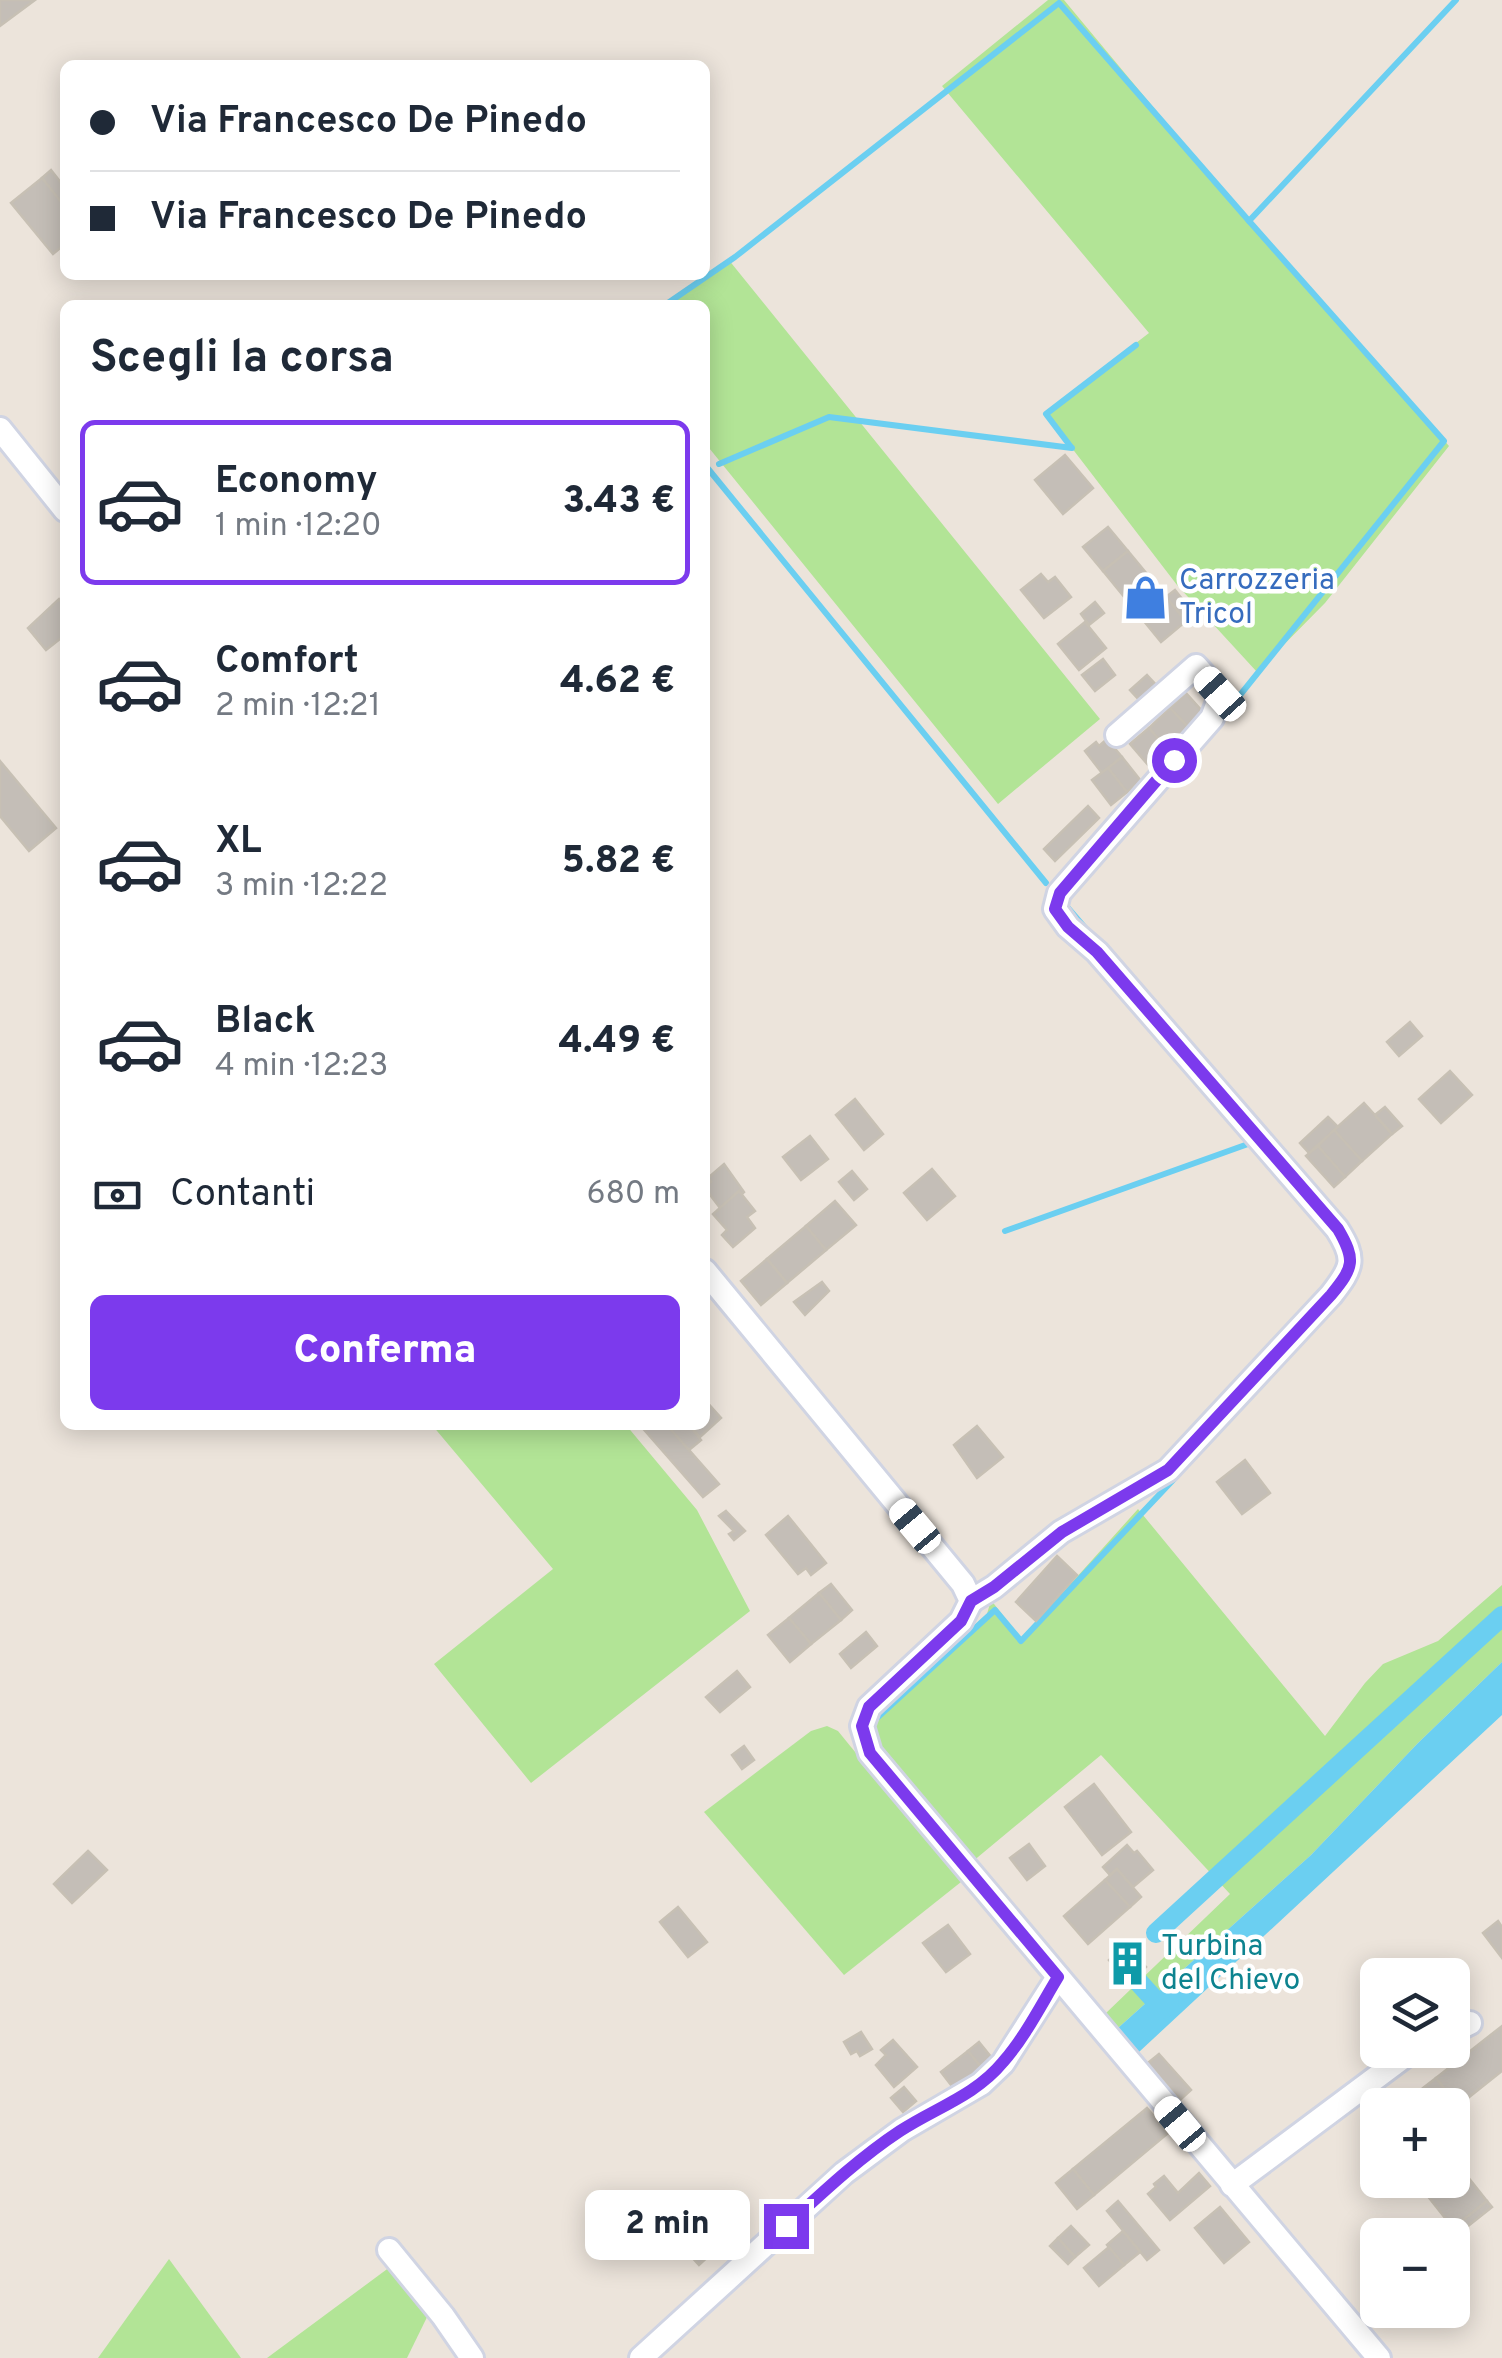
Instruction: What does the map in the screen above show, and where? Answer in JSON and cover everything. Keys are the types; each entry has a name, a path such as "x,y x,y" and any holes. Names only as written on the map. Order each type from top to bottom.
{"street":[{"path":"0,429 60,504"},
{"path":"1117,735 1196,666 1220,694 1212,718 1060,893 1055,909 1338,1229 1352,1252 1350,1266 1331,1295 1168,1470 1062,1532 971,1601 961,1621 869,1707 862,1726 870,1753 1379,2358"},
{"path":"710,1278 963,1584 971,1601"},
{"path":"641,2358 844,2173 902,2130 949,2106 980,2084 1002,2063 1058,1977"},
{"path":"1232,2184 1388,2068"},
{"path":"389,2250 472,2358"}],"green space":[{"path":"1048,0 1064,0 1247,220 1449,446 1325,603 1257,672 1177,585 1045,413 1149,333 942,86"},
{"path":"728,259 1100,719 998,804 710,449 710,300 669,300 698,280 710,280 710,272"},
{"path":"436,1430 630,1430 697,1510 750,1611 531,1783 434,1664 553,1569"},
{"path":"1138,1509 1325,1736 1383,1664 1438,1641 1502,1585 1502,1662 1311,1855 1118,2028 1106,2013 1230,1894 1101,1755 972,1862 877,1745 872,1726 877,1716 987,1614 991,1600 1021,1639"},
{"path":"827,1726 838,1731 961,1882 844,1975 704,1812 811,1731"},
{"path":"169,2259 241,2358 98,2358"},
{"path":"394,2264 430,2311 407,2358 267,2358"}],"water":[{"path":"1502,1662 1502,1715 1139,2052 1118,2028 1311,1855"}],"building":[{"path":"0,0 35,0 0,26"},
{"path":"51,170 60,182 60,201 42,178"},
{"path":"42,178 60,201 60,248 53,254 11,203"},
{"path":"1065,455 1093,488 1063,514 1035,480"},
{"path":"1108,527 1128,551 1103,571 1083,547"},
{"name":"Carrozzeria Tricol","path":"1128,551 1186,621 1161,642 1103,571"},
{"path":"1041,574 1048,582 1055,577 1071,597 1044,618 1021,590"},
{"path":"1175,590 1195,615 1186,621 1166,597"},
{"path":"59,599 60,639 46,650 28,628"},
{"path":"1095,602 1104,613 1089,625 1081,614"},
{"path":"1085,622 1106,648 1079,670 1058,644"},
{"path":"1103,659 1115,675 1095,691 1082,675"},
{"path":"1147,675 1158,687 1141,702 1130,690"},
{"path":"1186,693 1203,712 1189,728 1170,708"},
{"path":"1170,708 1189,728 1168,750 1149,728"},
{"path":"1149,728 1168,750 1149,766 1130,744"},
{"path":"1107,739 1122,757 1102,773 1085,751"},
{"path":"1122,757 1141,781 1127,792 1108,768"},
{"path":"0,761 56,828 29,851 0,816"},
{"path":"1108,768 1127,792 1111,805 1092,780"},
{"path":"1088,806 1099,818 1055,861 1044,849"},
{"path":"1410,1022 1422,1036 1399,1056 1387,1042"},
{"path":"1450,1071 1472,1095 1441,1123 1419,1099"},
{"path":"855,1099 883,1134 864,1150 836,1115"},
{"path":"1364,1103 1392,1134 1362,1161 1334,1130"},
{"path":"1385,1107 1402,1126 1392,1134 1375,1115"},
{"path":"1328,1117 1338,1127 1309,1153 1300,1143"},
{"path":"1334,1130 1362,1161 1345,1177 1318,1146"},
{"path":"810,1136 828,1159 801,1180 783,1157"},
{"path":"1318,1146 1345,1177 1334,1187 1306,1156"},
{"path":"724,1164 744,1192 741,1195 739,1191 720,1208 710,1195 710,1176"},
{"path":"932,1169 955,1196 927,1220 904,1193"},
{"path":"852,1171 867,1189 854,1200 839,1182"},
{"path":"739,1191 755,1211 747,1217 755,1228 733,1247 722,1235 727,1230 713,1214"},
{"path":"835,1201 856,1225 826,1250 806,1226"},
{"path":"806,1226 826,1250 787,1283 767,1259"},
{"path":"767,1259 787,1283 761,1305 741,1281"},
{"path":"822,1282 829,1291 805,1315 794,1302"},
{"path":"710,1406 721,1418 710,1428"},
{"path":"977,1426 1003,1457 977,1478 954,1445"},
{"path":"644,1430 671,1430 719,1484 703,1497"},
{"path":"671,1430 693,1430 701,1440 689,1450"},
{"path":"1245,1460 1270,1493 1242,1514 1217,1482"},
{"path":"726,1511 745,1531 734,1540 729,1534 734,1531 719,1516"},
{"path":"788,1516 826,1563 811,1575 806,1568 798,1574 766,1535"},
{"path":"1057,1556 1077,1575 1036,1621 1016,1602"},
{"path":"831,1584 852,1610 841,1620 819,1593"},
{"path":"819,1593 841,1620 811,1644 789,1618"},
{"path":"789,1618 811,1644 790,1662 768,1635"},
{"path":"866,1632 877,1646 851,1668 840,1654"},
{"path":"737,1671 750,1687 720,1712 706,1697"},
{"path":"744,1746 754,1760 742,1769 732,1755"},
{"path":"1094,1784 1131,1832 1102,1855 1065,1807"},
{"path":"1029,1844 1045,1866 1027,1880 1010,1858"},
{"path":"1127,1845 1153,1870 1133,1887 1117,1869 1110,1875 1103,1867"},
{"path":"88,1851 107,1870 72,1903 54,1884"},
{"path":"1117,1869 1141,1897 1130,1907 1105,1880"},
{"path":"1105,1880 1130,1907 1088,1944 1064,1916"},
{"path":"678,1907 707,1942 688,1957 660,1922"},
{"path":"1498,1921 1502,1927 1502,1958 1483,1933"},
{"path":"948,1925 970,1954 946,1972 923,1943"},
{"name":"Turbina del Chievo","path":"1126,1945 1146,1967 1129,1983 1109,1960"},
{"path":"1502,2026 1502,2071 1470,2096 1470,2088 1444,2088 1436,2078 1449,2068 1470,2068 1470,2051"},
{"path":"861,2032 872,2049 860,2056 857,2051 851,2054 844,2042"},
{"path":"893,2040 917,2067 894,2087 876,2065 886,2055 881,2050"},
{"path":"979,2042 996,2063 985,2072 968,2051"},
{"path":"968,2051 985,2072 958,2094 941,2072"},
{"path":"1159,2054 1191,2090 1180,2100 1148,2063"},
{"path":"1436,2078 1444,2088 1423,2088"},
{"path":"904,2087 916,2101 903,2112 891,2098"},
{"path":"1147,2108 1168,2133 1094,2195 1073,2169"},
{"path":"1073,2169 1094,2195 1077,2209 1056,2183"},
{"path":"1199,2173 1210,2186 1170,2220 1148,2194 1156,2187 1154,2184 1164,2176 1178,2193"},
{"path":"1470,2180 1487,2201 1466,2218 1445,2218 1429,2198 1470,2198"},
{"path":"710,2195 740,2227 699,2265 669,2232"},
{"path":"1118,2201 1159,2250 1147,2260 1107,2211"},
{"path":"1487,2201 1492,2207 1470,2224 1470,2218 1466,2218"},
{"path":"1220,2207 1249,2242 1224,2263 1195,2228"},
{"path":"1071,2226 1089,2245 1075,2257 1058,2238"},
{"path":"1123,2231 1140,2252 1124,2265 1107,2245"},
{"path":"1058,2238 1075,2257 1068,2264 1050,2246"},
{"path":"1109,2247 1124,2265 1099,2286 1084,2268"}],"waterway":[{"path":"1224,715 1444,441 1249,221 1456,0"},
{"path":"710,274 1059,3 1249,221"},
{"path":"672,300 701,280"},
{"path":"1071,447 1046,414 1136,345"},
{"path":"719,464 829,417 1072,448"},
{"path":"710,471 1046,883"},
{"path":"1068,908 1086,929"},
{"path":"1005,1231 1248,1144"},
{"path":"878,1717 995,1610 1021,1641 1175,1478"},
{"path":"1156,1933 1502,1616"},
{"path":"1123,1965 1163,2009 1169,2003"}],"place":[{"name":"Carrozzeria Tricol","path":"1146,598"},
{"name":"Turbina del Chievo","path":"1128,1964"}],"route":[{"path":"786,2226 844,2173 902,2130 949,2106 980,2084 1024,2034 1058,1977 870,1753 862,1726 869,1707 961,1621 971,1601 1062,1532 1168,1470 1331,1295 1350,1266 1352,1252 1338,1229 1055,909 1060,893 1174,760"}]}
